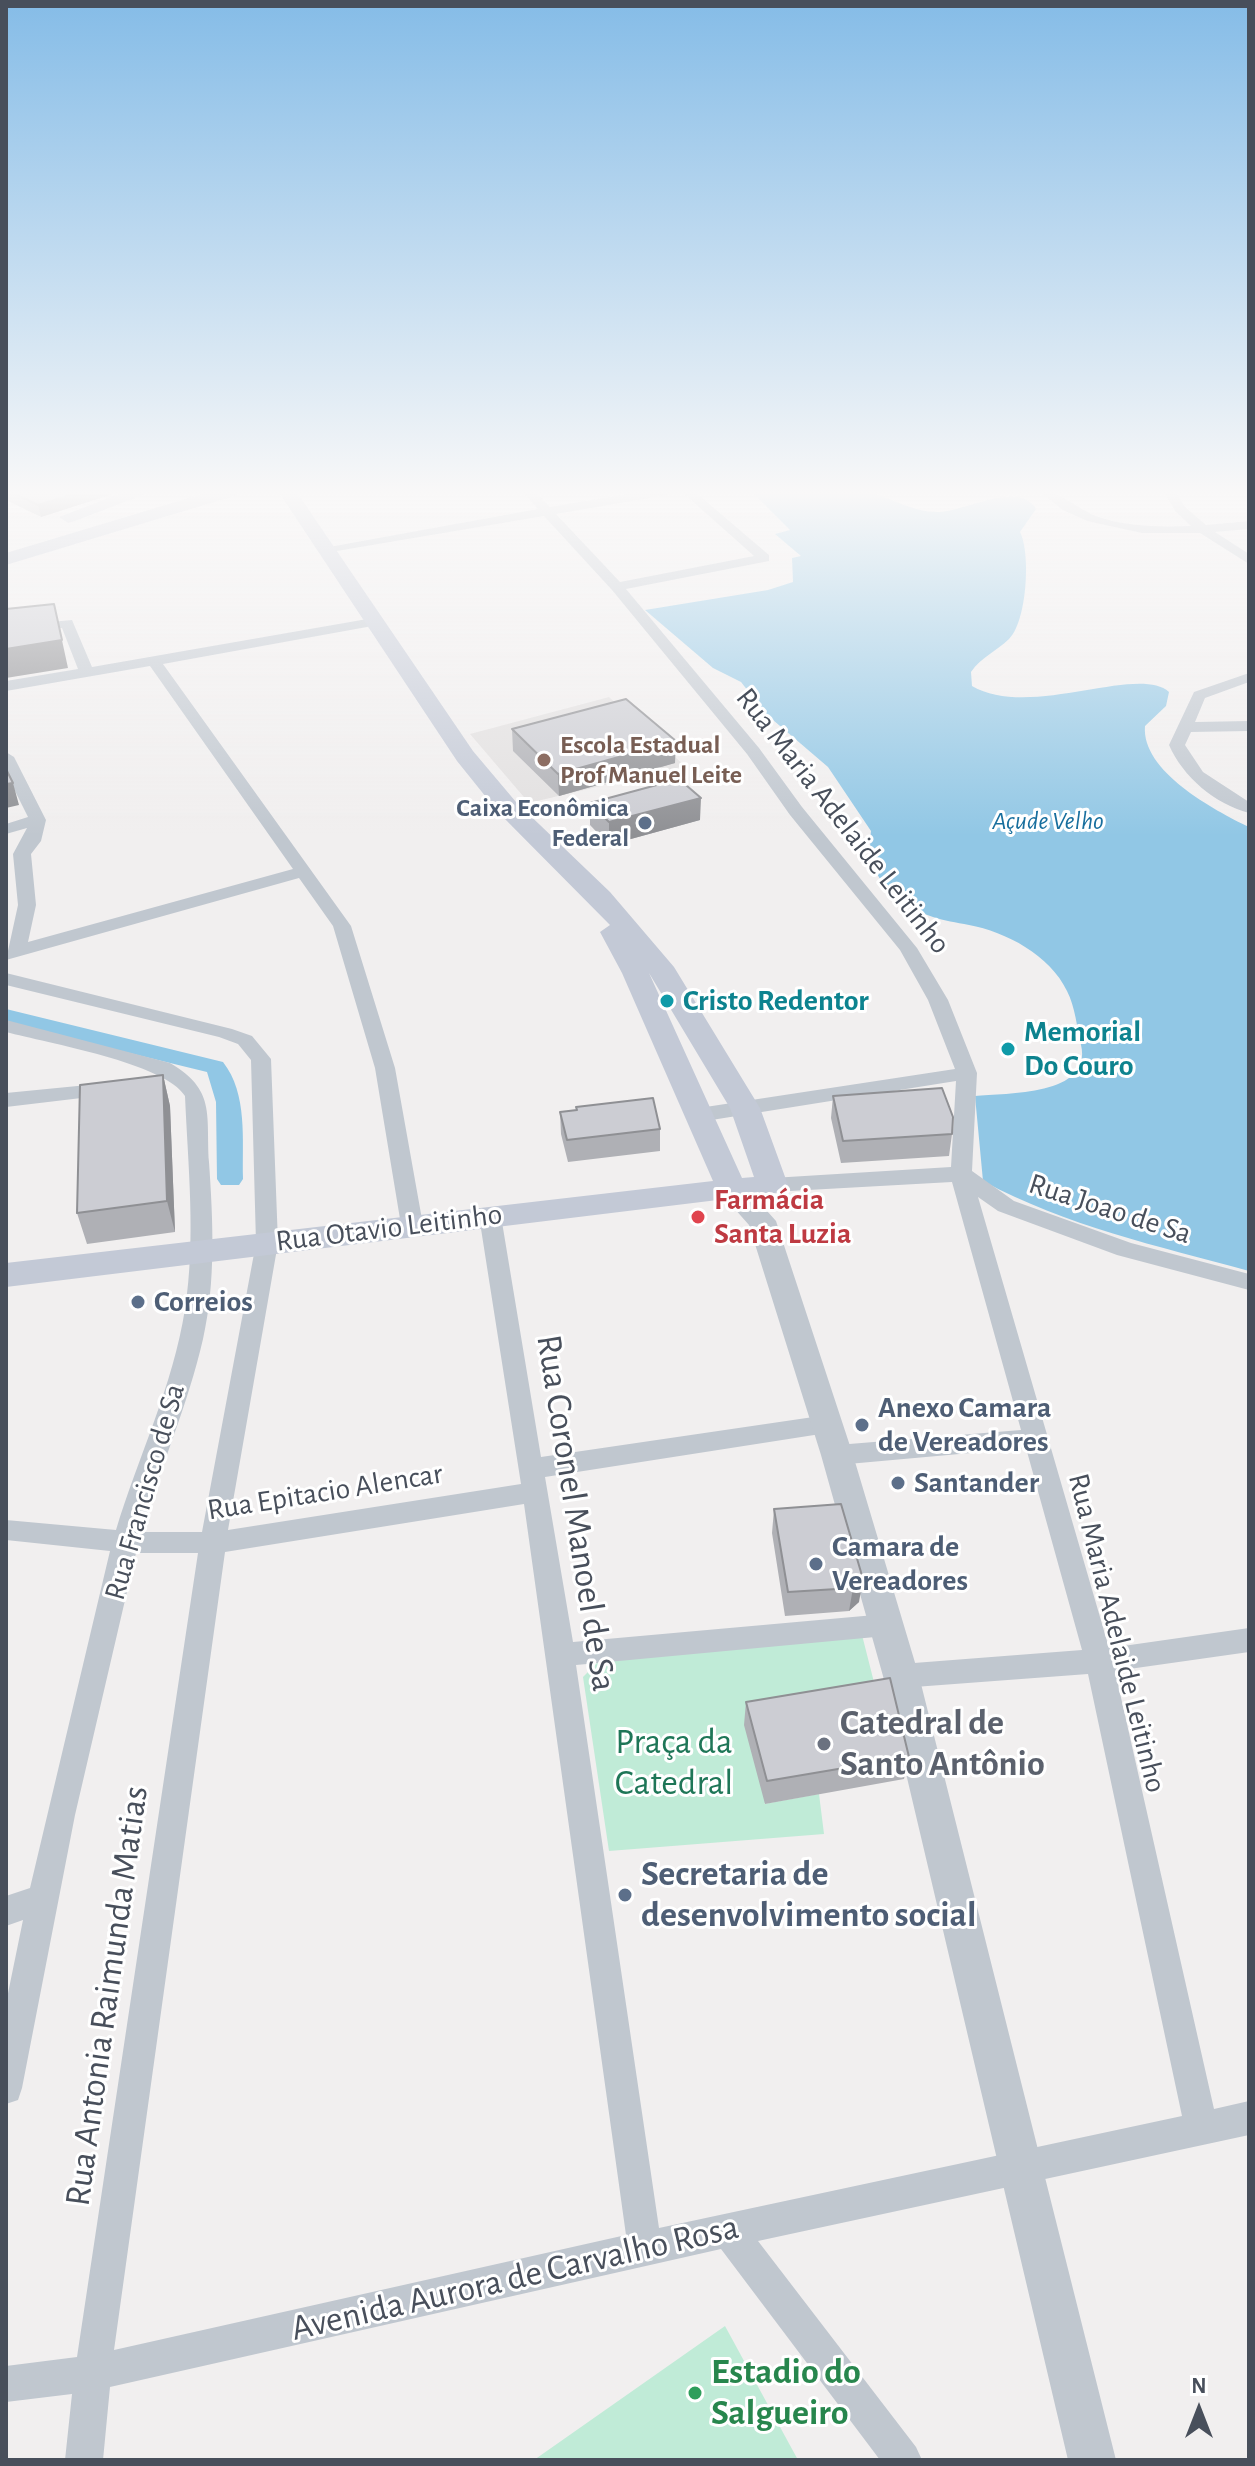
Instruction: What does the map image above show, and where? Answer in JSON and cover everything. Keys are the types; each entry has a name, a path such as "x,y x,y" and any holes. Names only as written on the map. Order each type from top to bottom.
{"main road":[{"path":"363,606 465,756 507,807 587,883 641,942 745,1108 772,1185"},
{"path":"587,883 649,1003 732,1190"},
{"path":"649,1003 680,1000"},
{"path":"675,1061 712,1052"},
{"name":"Rua Otavio Leitinho","path":"6,1275 772,1185"}],"street":[{"name":"Rua Maria Adelaide Leitinho","path":"633,606 753,751 796,811 908,948 938,1000 967,1073 961,1174 1099,1661 1202,2130"},
{"path":"6,686 373,622"},
{"path":"6,630 67,623 86,672"},
{"path":"154,661 306,871 342,926 385,1068 412,1225"},
{"path":"1249,677 1199,695 1177,745 1185,762 1217,790 1249,808"},
{"path":"1183,727 1249,726"},
{"path":"8,767 38,820 32,841 14,866 27,905 12,952"},
{"path":"6,829 38,820"},
{"path":"12,952 306,871"},
{"name":"Rua Antonia Raimunda Matias","path":"6,979 225,1033 245,1040 255,1048 261,1059 267,1243 213,1543 93,2373 84,2460"},
{"path":"6,1026 163,1067 186,1081"},
{"path":"699,1115 967,1073"},
{"path":"156,1084 186,1081"},
{"name":"Rua Francisco de Sa","path":"6,2088 40,1899 126,1542 189,1343 199,1289 195,1096 186,1081"},
{"path":"6,1100 126,1087"},
{"path":"762,1221 772,1185 961,1174"},
{"name":"Rua Joao de Sa","path":"961,1174 1006,1206 1125,1249 1249,1282"},
{"path":"732,1190 762,1221 837,1455 901,1676 1023,2166 1092,2460"},
{"name":"Rua Coronel Manoel de Sa","path":"490,1216 561,1655 645,2249"},
{"name":"Rua Epitacio Alencar","path":"6,1530 126,1542 213,1543 827,1424"},
{"path":"837,1455 1035,1438"},
{"path":"561,1655 886,1625"},
{"path":"901,1676 1099,1661 1249,1640"},
{"path":"6,1911 40,1899"},
{"name":"Avenida Aurora de Carvalho Rosa","path":"6,2384 93,2373 728,2230 1249,2118"},
{"path":"728,2230 903,2460"}],"shaded area":[{"path":"609,697 685,766 529,803 470,734"}],"green space":[{"name":"Praça da Catedral","path":"861,1631 879,1702 764,1804 819,1794 824,1834 609,1851 583,1677 599,1661"},
{"name":"Estadio do Salgueiro","path":"725,2326 798,2460 534,2460"}],"water":[{"name":"Açude Velho","path":"669,606 1022,606 1009,639 971,672 972,686 996,695 1023,697 1133,684 1154,685 1169,692 1166,706 1145,726 1147,743 1155,758 1182,787 1249,827 1249,1271 1080,1223 983,1181 975,1096 1044,1088 1061,1083 1074,1074 1081,1062 1081,1045 1067,991 1050,966 1012,939 983,928 925,914 892,893 875,870 871,831 828,767 766,714 741,682 713,668 645,610"}],"building":[{"path":"54,606 62,640 6,649 6,609"},
{"path":"626,699 676,741 558,774 512,729"},
{"path":"6,769 13,783 6,784"},
{"path":"679,779 701,798 609,822 590,803"},
{"path":"163,1075 167,1201 77,1213 80,1085"},
{"path":"942,1088 953,1117 952,1134 843,1141 833,1096"},
{"path":"653,1098 660,1129 567,1140 560,1112 577,1110 576,1107"},
{"name":"Camara de Vereadores","path":"841,1504 863,1579 853,1588 788,1592 774,1509"},
{"name":"Catedral de Santo Antônio","path":"890,1678 909,1757 767,1781 746,1702"}],"waterway":[{"path":"6,1016 215,1067 221,1075 228,1102 230,1179"}],"place":[{"name":"Escola Estadual Prof Manuel Leite","path":"544,760"},
{"name":"Caixa Econômica Federal","path":"645,823"},
{"name":"Cristo Redentor","path":"667,1001"},
{"name":"Memorial Do Couro","path":"1008,1049"},
{"name":"Farmácia Santa Luzia","path":"698,1217"},
{"name":"Correios","path":"138,1302"},
{"name":"Anexo Camara de Vereadores","path":"862,1425"},
{"name":"Santander","path":"898,1483"},
{"name":"Camara de Vereadores","path":"816,1564"},
{"name":"Catedral de Santo Antônio","path":"824,1744"},
{"name":"Secretaria de desenvolvimento social","path":"625,1895"},
{"name":"Estadio do Salgueiro","path":"695,2393"}]}
